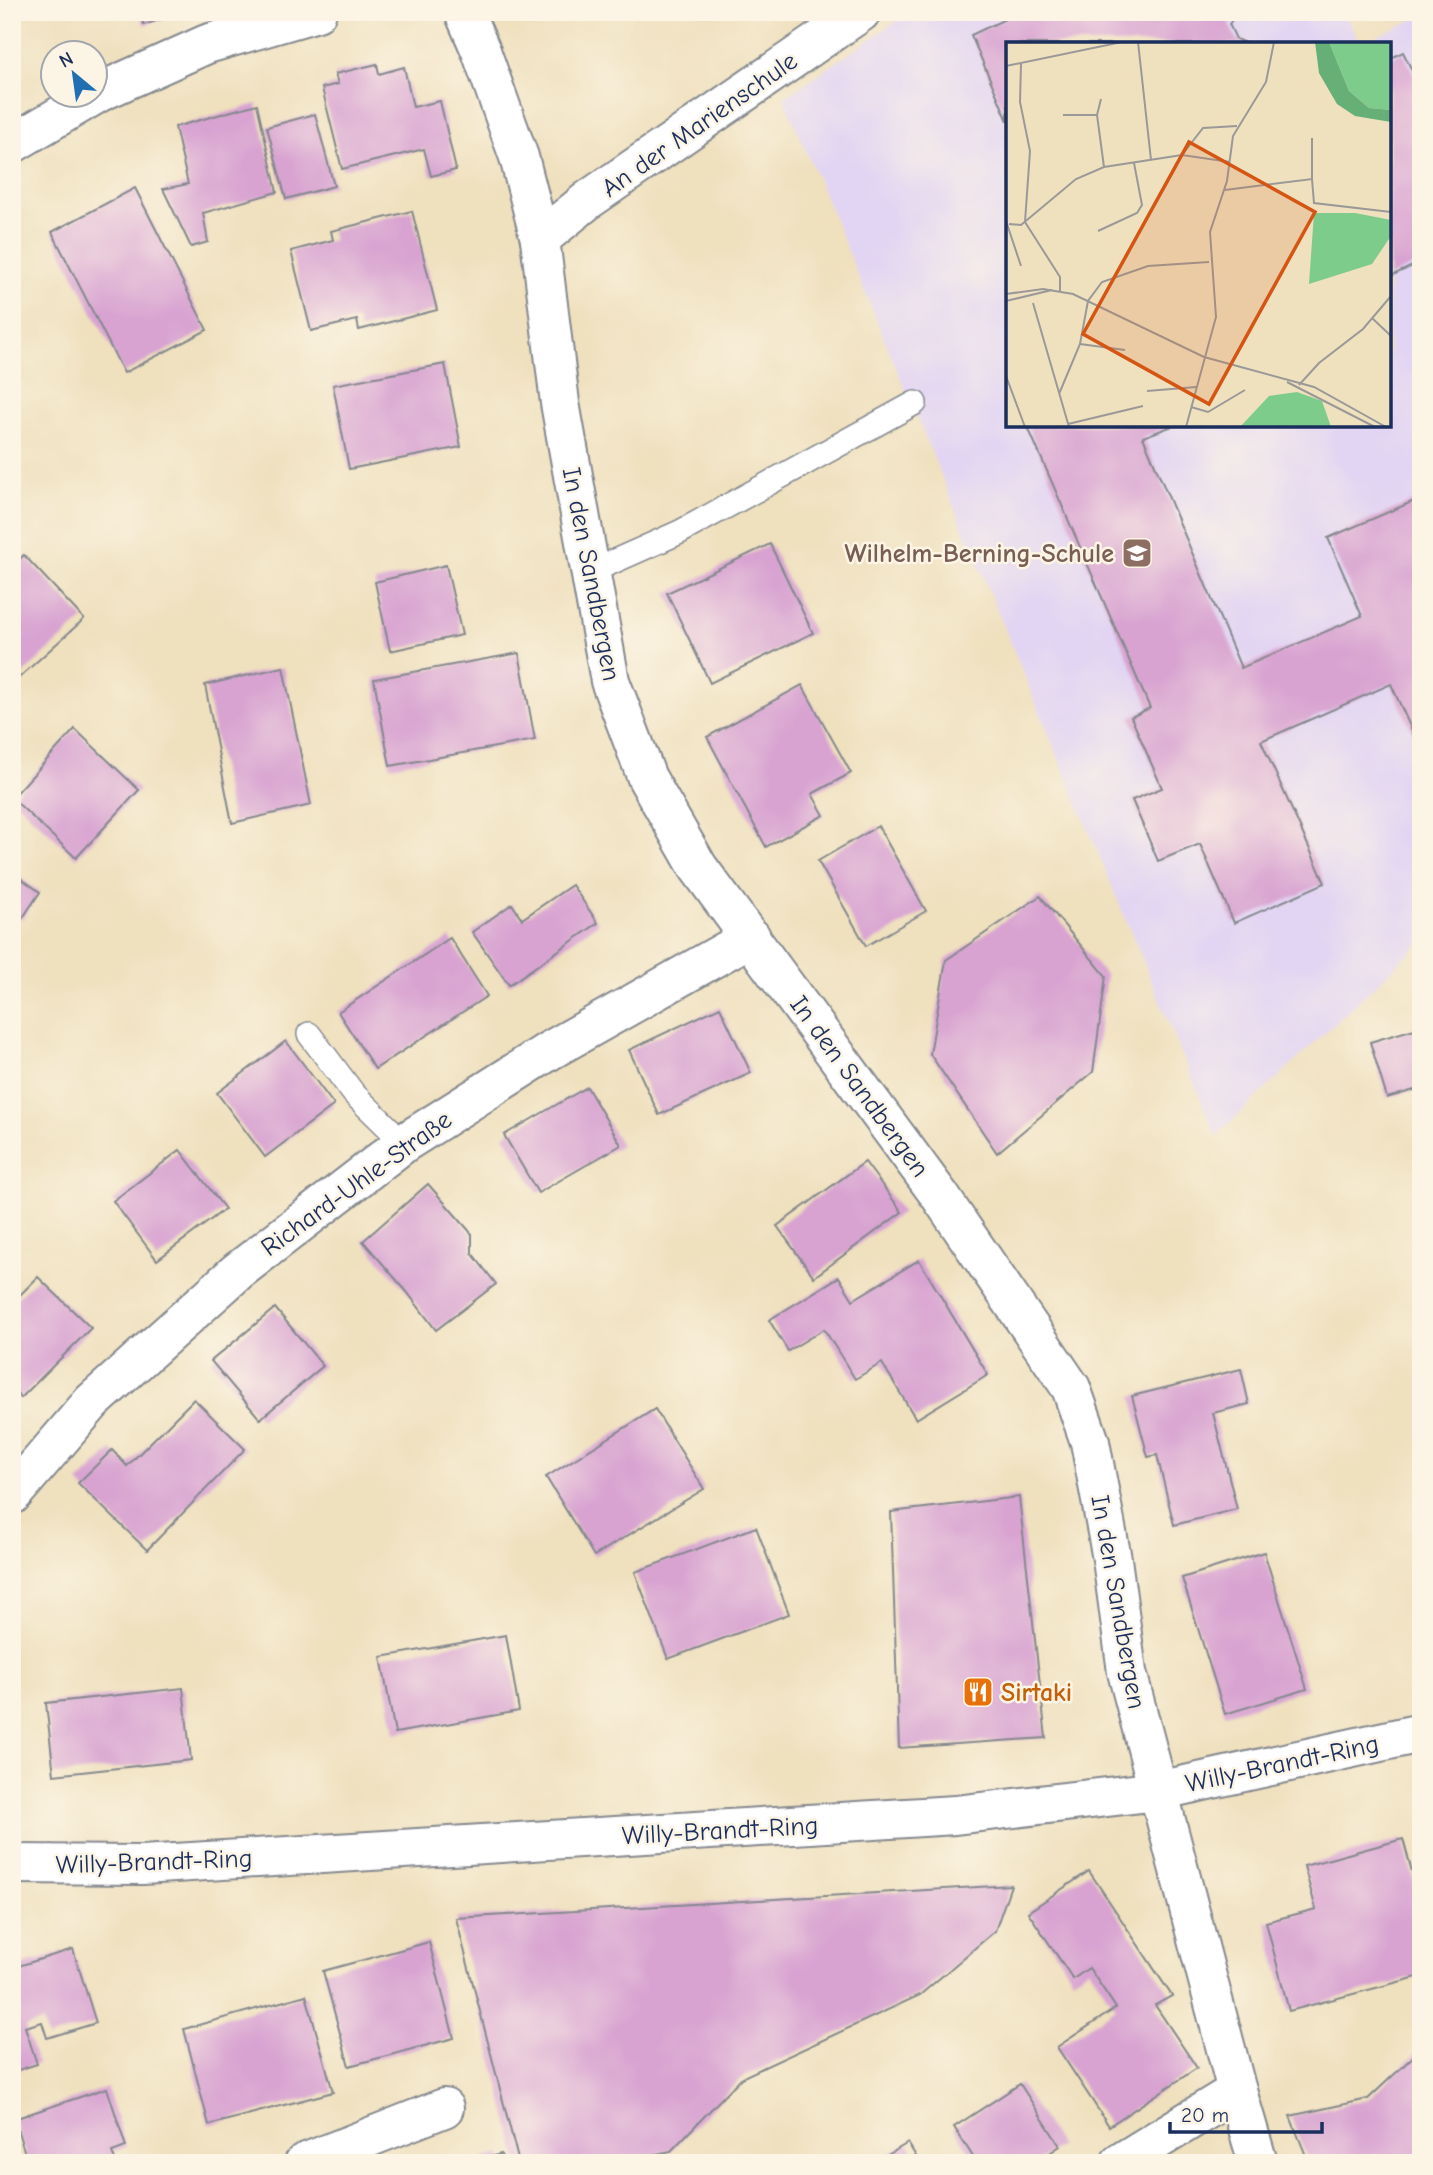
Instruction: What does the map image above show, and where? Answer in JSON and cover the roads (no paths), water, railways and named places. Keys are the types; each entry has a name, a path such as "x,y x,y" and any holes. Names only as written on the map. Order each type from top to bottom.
{"street":[{"path":"12,144 100,92 207,44 317,12"},
{"name":"In den Sandbergen","path":"464,12 519,157 540,239 560,403 610,681 647,778 698,867 940,1196 1071,1388 1090,1442 1112,1559 1127,1672 1258,2163"},
{"name":"An der Marienschule","path":"540,239 588,200 861,12"},
{"name":"Richard-Uhle-Straße","path":"12,1495 92,1402 150,1349 238,1271 404,1143 549,1051 751,937"},
{"name":"Willy-Brandt-Ring","path":"12,1864 142,1865 955,1815 1158,1791 1421,1733"},
{"path":"1120,2163 1237,2091"},
{"path":"304,2163 444,2108"}],"lane":[{"path":"590,572 680,532 915,403"},
{"path":"309,1034 354,1094 404,1143"}],"place":[{"name":"Wilhelm-Berning-Schule","path":"1137,553"},
{"name":"Sirtaki","path":"978,1692"}]}
